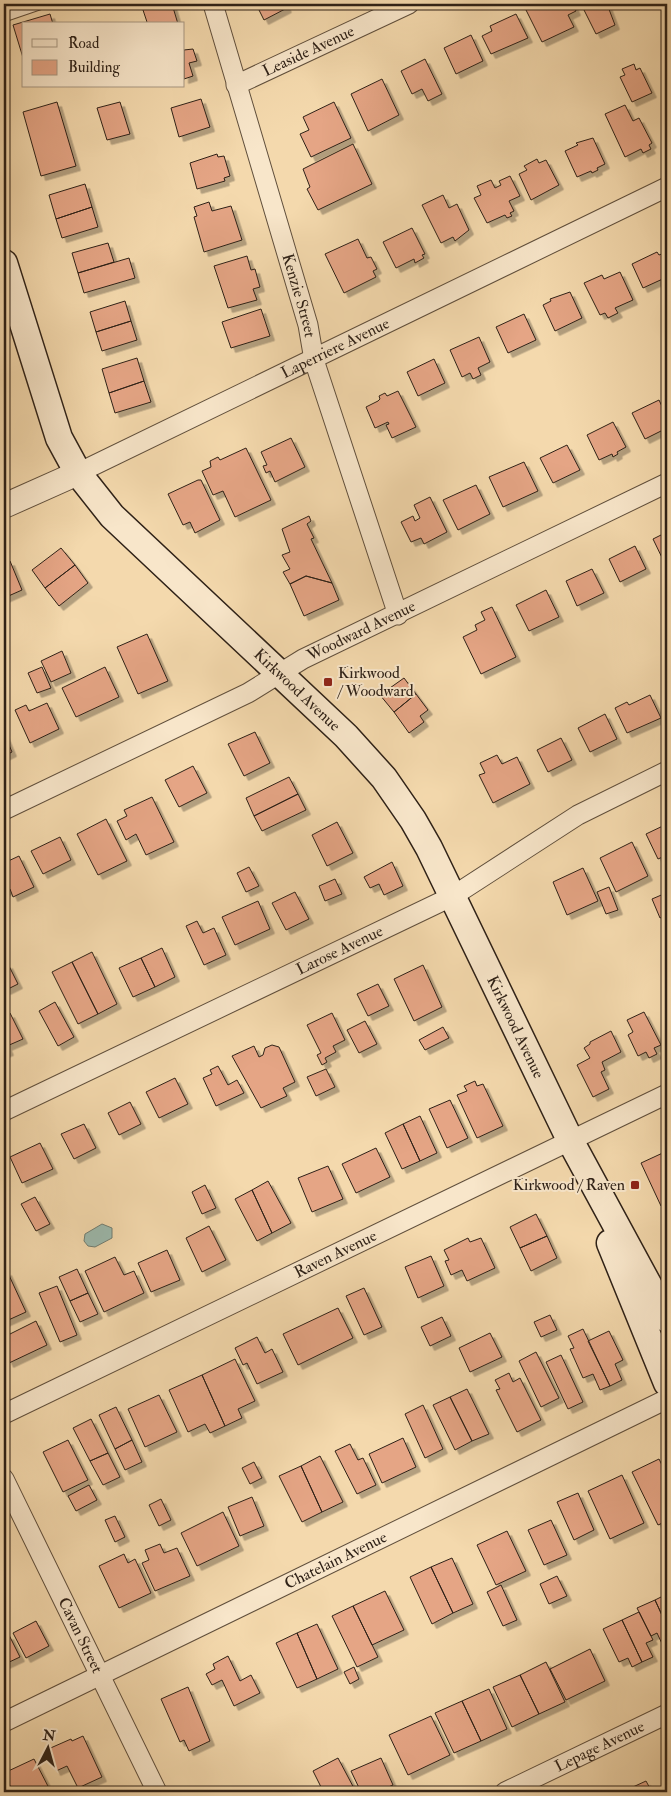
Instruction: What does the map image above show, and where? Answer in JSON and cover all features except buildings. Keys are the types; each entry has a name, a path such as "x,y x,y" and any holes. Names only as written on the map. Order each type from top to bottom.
{"main road":[{"name":"Kirkwood Avenue","path":"4,262 59,438 78,473 112,516 334,724 384,778 414,820 453,896 571,1142 667,1318"},
{"name":"Kirkwood Avenue","path":"571,1142 648,1341 667,1384"}],"street":[{"name":"Kenzie Street","path":"213,4 308,325 314,360 398,615"},
{"name":"Leaside Avenue","path":"236,85 409,4"},
{"name":"Laperriere Avenue","path":"4,506 78,473 314,360 667,187"},
{"name":"Woodward Avenue","path":"4,810 199,718 248,693 278,673 667,483"},
{"name":"Larose Avenue","path":"4,1111 453,896 578,815 667,771"},
{"name":"Raven Avenue","path":"4,1414 667,1094"},
{"name":"Chatelain Avenue","path":"4,1722 667,1399"},
{"name":"Cavan Street","path":"4,1479 99,1677 157,1792"},
{"name":"Lepage Avenue","path":"505,1792 667,1714"}],"lane":[{"path":"4,16 42,4"}],"shaded area":[{"path":"102,1224 112,1228 112,1238 95,1247 88,1246 84,1241 85,1234"}],"place":[{"name":"Kirkwood / Woodward","path":"328,682"},
{"name":"Kirkwood / Raven","path":"635,1185"}]}
